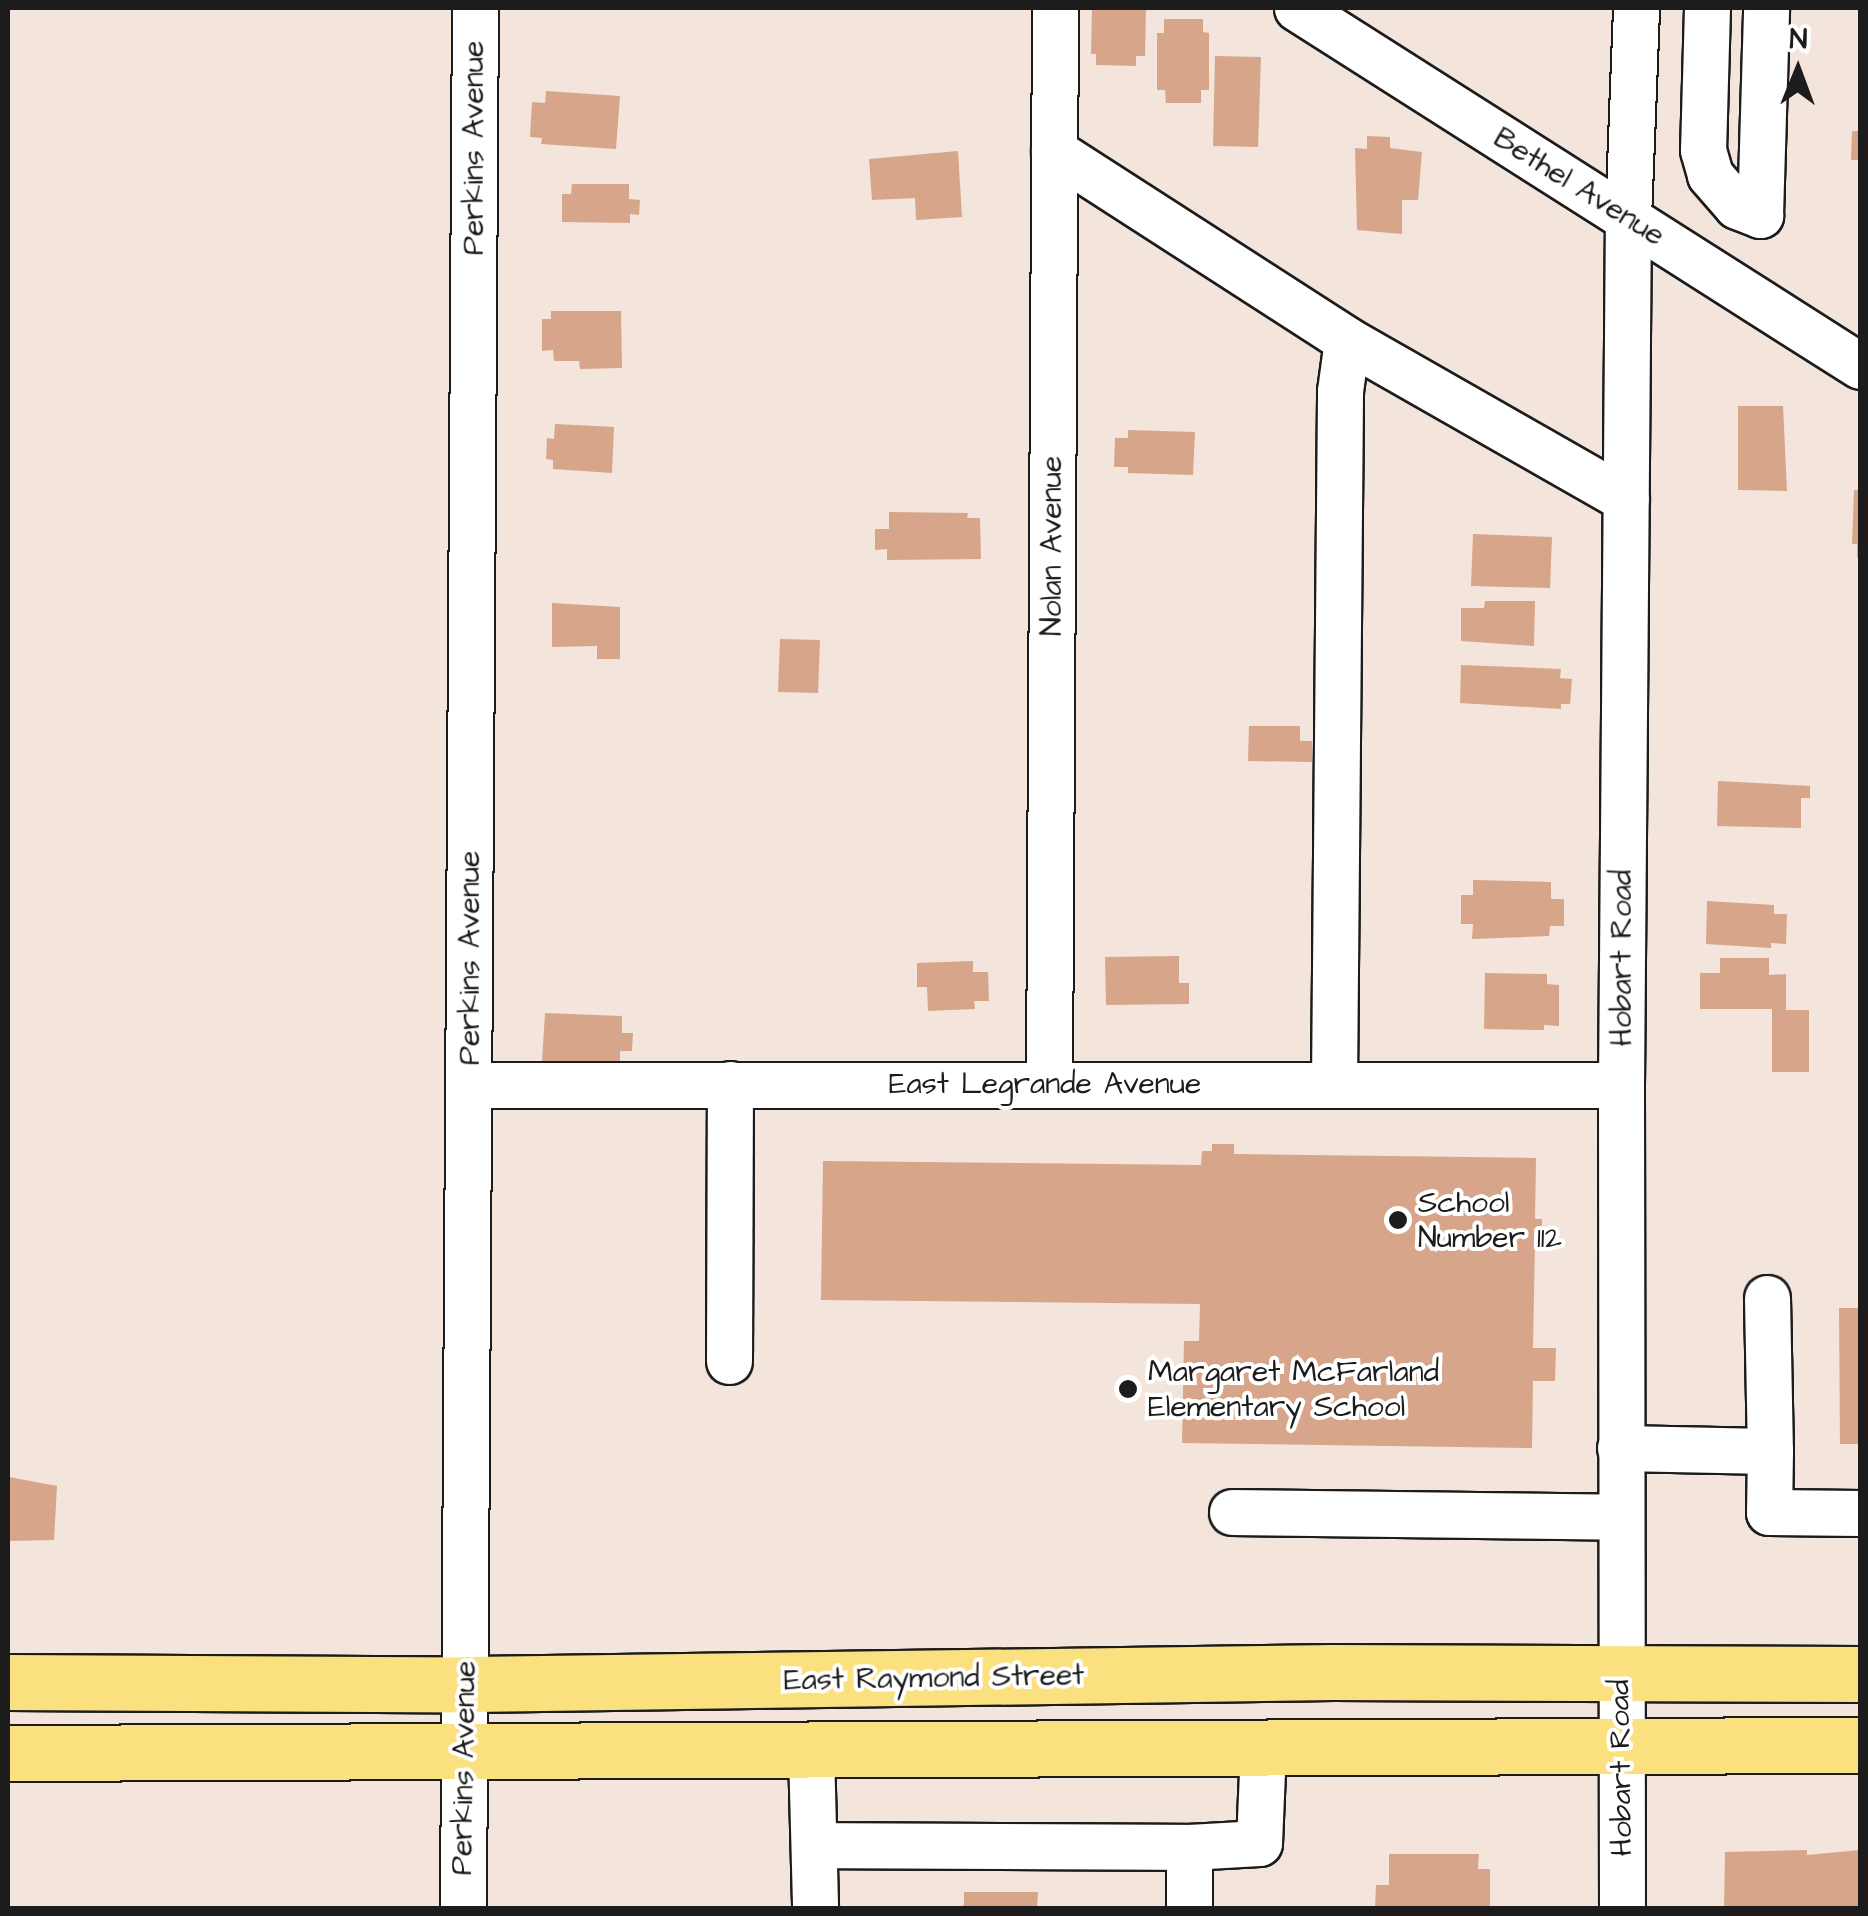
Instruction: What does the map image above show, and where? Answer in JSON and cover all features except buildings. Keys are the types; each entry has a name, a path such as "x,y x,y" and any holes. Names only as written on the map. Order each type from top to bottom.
{"main road":[{"name":"East Raymond Street","path":"8,1682 465,1684 1860,1674"},
{"path":"8,1753 1860,1745"}],"street":[{"name":"Perkins Avenue","path":"462,1908 475,8"},
{"name":"Nolan Avenue","path":"1050,1084 1055,8"},
{"name":"Bethel Avenue","path":"1297,8 1860,366"},
{"name":"Hobart Road","path":"1622,1908 1621,1086 1628,218 1636,8"},
{"path":"1707,8 1703,150 1710,174 1737,206 1760,215 1766,8"},
{"path":"1054,151 1347,340 1626,499"},
{"path":"1334,1084 1340,391 1347,340"},
{"path":"728,1362 730,1084"},
{"name":"East Legrande Avenue","path":"470,1085 1621,1086"},
{"path":"1767,1298 1770,1512 1860,1513"},
{"path":"1620,1448 1770,1451"},
{"path":"1232,1512 1620,1517"},
{"path":"814,1845 1189,1847 1259,1843 1262,1746"},
{"path":"811,1750 815,1908"},
{"path":"1189,1847 1189,1908"}],"place":[{"name":"School Number 112","path":"1398,1220"},
{"name":"Margaret McFarland Elementary School","path":"1128,1389"}]}
